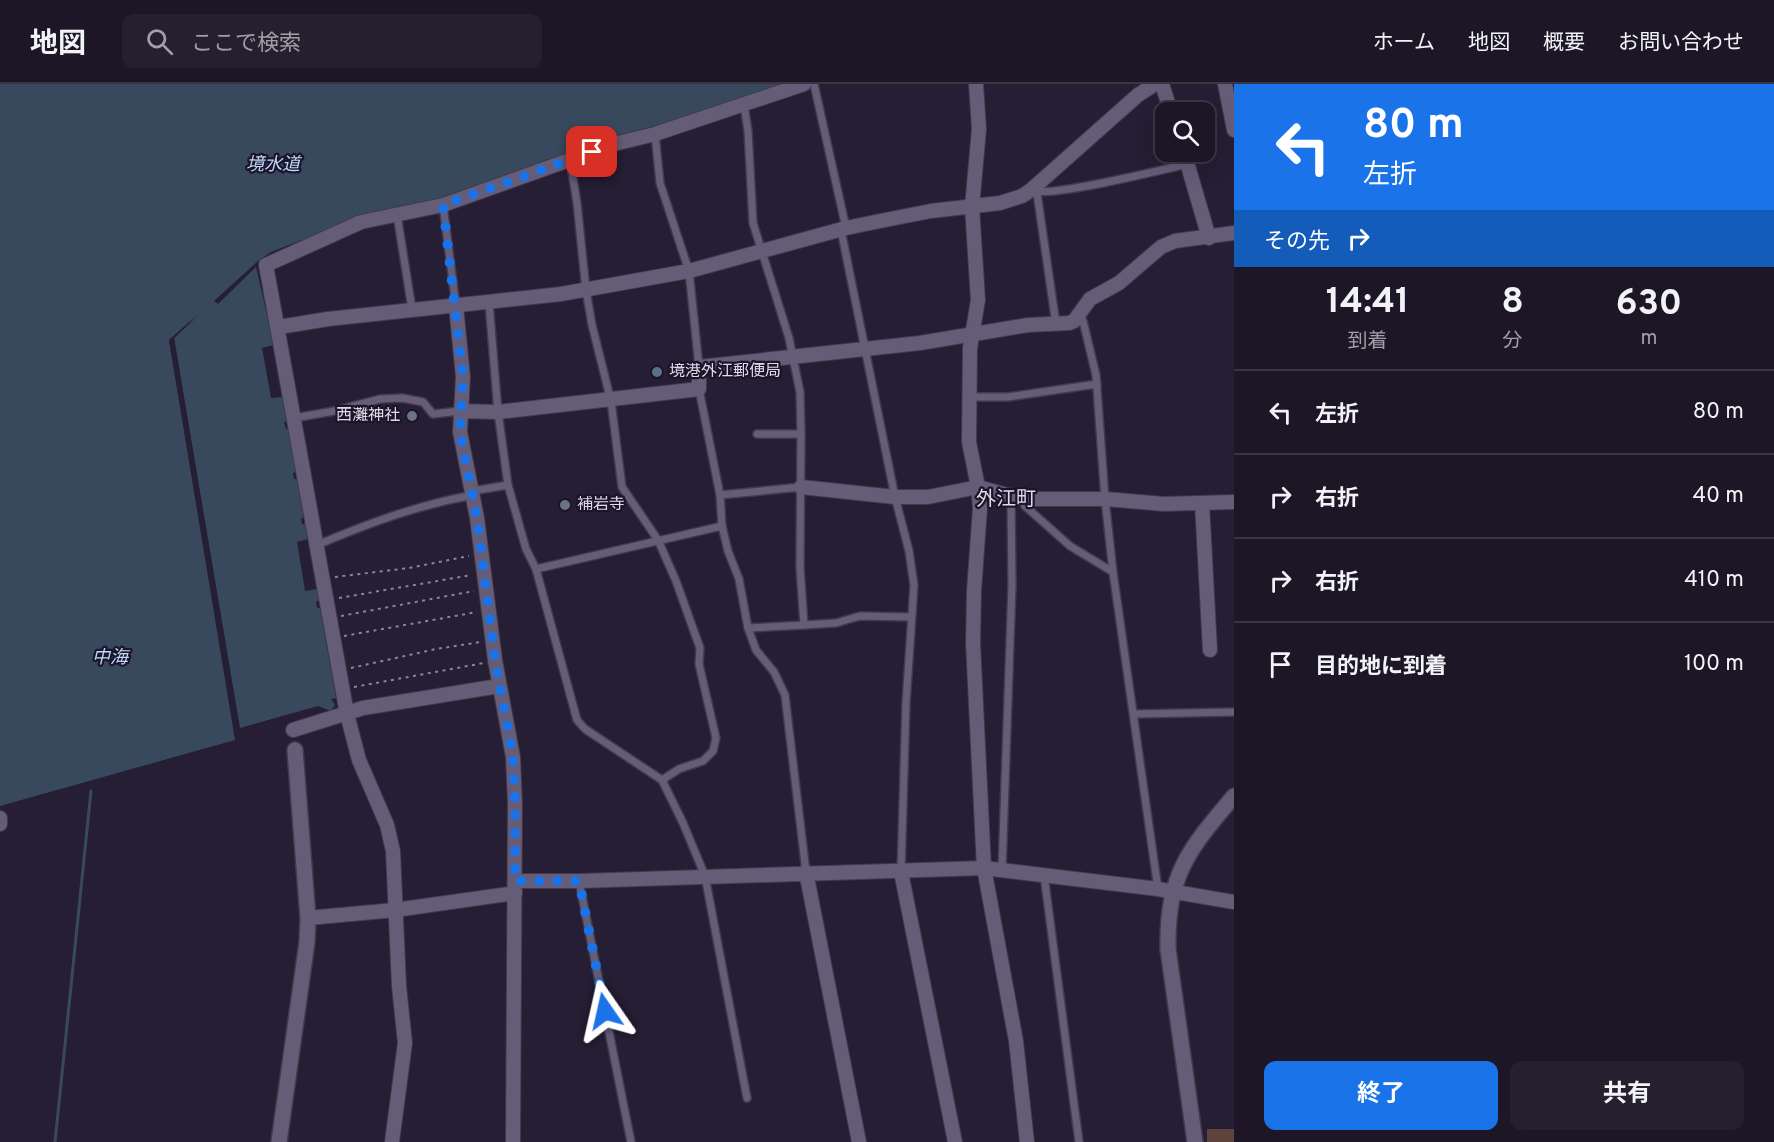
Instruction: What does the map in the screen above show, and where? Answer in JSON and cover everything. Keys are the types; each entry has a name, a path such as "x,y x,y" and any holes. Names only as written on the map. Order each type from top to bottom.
{"street":[{"path":"392,1142 405,1043 393,851 387,825 359,760 347,714 266,265 361,222 443,205 614,144 655,134 804,84"},
{"path":"976,84 979,129 972,207 978,300 972,335 969,442 980,508 972,643 984,868 1016,1041 1027,1142"},
{"path":"279,327 412,309 489,303 586,290 689,271 844,229 931,211 1000,203 1034,192 1138,95 1155,84"},
{"path":"1162,84 1168,102"},
{"path":"1225,84 1234,130"},
{"path":"1187,162 1209,238"},
{"path":"459,411 498,412 612,401 699,389 699,367 864,349 1028,325 1074,321 1090,299 1119,284 1161,247 1175,241 1234,233"},
{"path":"456,306 463,377 459,411 460,432 482,554 499,686 513,757 515,804 513,1142"},
{"path":"801,487 895,497 928,497 978,487 1016,499 1105,499 1164,504 1234,502"},
{"path":"1202,503 1210,650"},
{"path":"293,730 363,708 499,686"},
{"path":"279,1142 307,942 308,918 295,750"},
{"path":"1195,1142 1168,949 1165,890 1196,840 1234,796"},
{"path":"0,818 0,824"},
{"path":"308,918 395,910 515,887 579,881 984,868 1165,890 1234,902"},
{"path":"806,872 859,1142"},
{"path":"902,872 955,1142"}],"lane":[{"path":"814,84 844,229 864,349 912,567 914,585 902,872"},
{"path":"744,105 753,223 760,252 789,338 800,392 800,568 804,625"},
{"path":"655,134 660,183 689,271 699,367"},
{"path":"570,160 586,290 592,325 612,401 622,487 658,540 676,580 700,648 699,664 716,738 713,751 703,761 679,769 662,780"},
{"path":"1056,324 1034,192 1130,177 1174,162"},
{"path":"443,205 456,306"},
{"path":"397,215 412,309"},
{"path":"489,303 498,412 508,485 526,549 536,569 577,720 585,729 662,780 705,876 747,1098"},
{"path":"1078,317 1083,321 1097,384 1113,572 1134,714 1165,890"},
{"path":"969,397 1008,397 1097,384"},
{"path":"699,389 720,495 722,526 728,551 739,579 748,628 756,650 774,672 785,695 806,872"},
{"path":"294,418 380,399 402,398 423,402 433,414 459,411"},
{"path":"757,434 801,434"},
{"path":"317,544 417,506 508,485"},
{"path":"720,495 801,487"},
{"path":"1016,499 1070,546 1113,572"},
{"path":"1002,870 1016,499"},
{"path":"536,569 722,526"},
{"path":"748,628 836,623 860,616 911,616"},
{"path":"1134,714 1234,712"},
{"path":"293,730 295,750"},
{"path":"1044,875 1079,1142"},
{"path":"579,881 631,1142"}],"path":[{"path":"324,579 409,568 482,554"},
{"path":"327,600 484,573"},
{"path":"330,618 486,590"},
{"path":"333,637 489,610"},
{"path":"339,670 436,649 492,640"},
{"path":"343,689 495,660"}],"water":[{"name":"中海","path":"0,84 784,84 679,119 614,137 483,187 441,200 364,216 271,252 214,301 218,304 256,267 274,345 262,348 271,398 283,397 288,421 284,422 286,429 289,429 296,472 293,473 294,479 298,479 305,517 301,518 302,524 306,524 308,539 297,542 305,591 317,589 319,601 316,601 317,608 320,608 336,698 331,699 335,705 331,711 318,706 240,728 174,338 199,315 169,340 235,740 0,806"}],"pier":[{"path":"198,314 174,338 240,731 237,729 224,652 238,739 236,740 169,340"}],"building":[{"path":"1207,1129 1234,1129 1234,1142 1207,1142"}],"waterway":[{"path":"55,1142 91,791"}],"place":[{"name":"境港外江郵便局","path":"657,372"},
{"name":"西灘神社","path":"412,416"},
{"name":"補岩寺","path":"565,505"}],"district":[{"name":"外江町","path":"1006,500"}],"route":[{"path":"592,152 443,205 463,377 459,411 460,432 477,518 495,660 513,757 515,881 579,881 605,1011"}],"water label":[{"name":"境水道","path":"273,165"}]}
